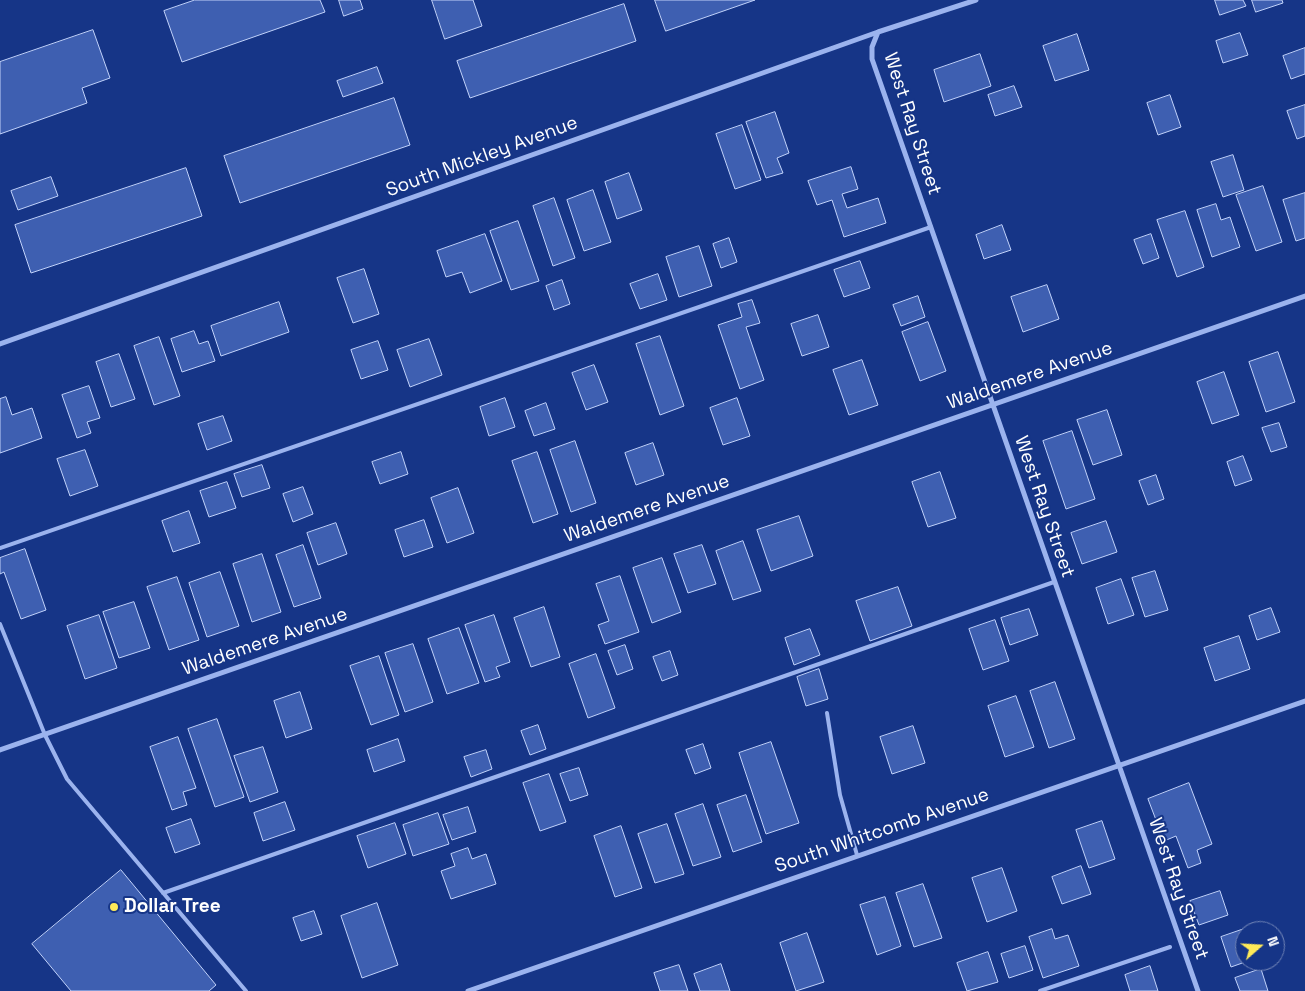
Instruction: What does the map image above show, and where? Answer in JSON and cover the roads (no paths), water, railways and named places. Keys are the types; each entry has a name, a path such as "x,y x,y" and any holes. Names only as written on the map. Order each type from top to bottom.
{"street":[{"name":"South Mickley Avenue","path":"0,344 878,32 976,0"},
{"name":"West Ray Street","path":"878,32 872,47 872,59 1198,991"},
{"name":"Waldemere Avenue","path":"0,750 1305,296"},
{"name":"South Whitcomb Avenue","path":"468,991 1305,701"}],"lane":[{"path":"0,548 931,227"},
{"path":"163,893 1054,582"},
{"path":"0,624 45,735 67,779 246,991"},
{"path":"827,714 840,795 857,856"},
{"path":"1040,991 1170,947"}],"place":[{"name":"Dollar Tree","path":"114,907"}]}
